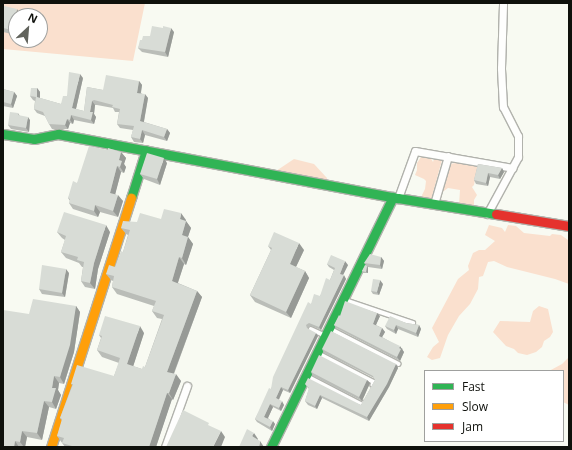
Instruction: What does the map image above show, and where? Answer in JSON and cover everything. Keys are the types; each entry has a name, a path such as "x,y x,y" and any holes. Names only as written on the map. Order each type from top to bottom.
{"street":[{"path":"487,214 518,158 518,136 503,107 501,68 503,3"},
{"path":"3,134 34,139 58,134 396,198 487,214 569,226"},
{"path":"51,447 146,150"},
{"path":"271,447 396,198 415,150 513,168"},
{"path":"434,204 448,156"},
{"path":"165,447 187,386"}],"lane":[{"path":"344,300 413,323"},
{"path":"311,329 328,332 399,364"},
{"path":"317,353 374,382 371,388"},
{"path":"306,376 363,405 365,400"}],"shaded area":[{"path":"3,3 145,3 133,61 3,49"},
{"path":"429,155 433,162 435,156 440,156 442,160 431,200 423,200 422,195 425,189 426,181 415,175 417,163 421,157"},
{"path":"294,159 314,164 327,178 326,183 276,171"},
{"path":"461,162 464,164 470,162 478,166 474,185 472,187 477,195 474,200 474,206 459,205 460,190 448,188 441,193 441,188 450,164"},
{"path":"489,225 502,228 505,232 508,225 516,226 524,233 550,236 552,234 561,235 568,240 569,284 507,267 494,261 488,262 483,276 479,277 478,289 470,304 459,316 448,335 440,358 432,360 427,357 433,347 439,342 432,328 458,279 469,270 468,266 473,253 479,250 485,250 495,241 485,235"},
{"path":"539,306 548,309 553,332 550,337 544,341 542,347 536,352 527,355 518,353 514,349 506,346 493,332 500,321 530,322 533,311"},
{"path":"569,357 569,405 564,402 564,370 551,370 562,364"}],"building":[{"path":"4,6 13,8 8,8 8,29 3,28"},
{"path":"152,26 171,28 165,52 138,48 140,40 142,40 143,36 150,36"},
{"path":"69,72 80,74 72,108 84,111 87,87 103,90 106,75 139,81 137,93 145,94 140,121 167,129 164,137 142,130 140,139 131,137 134,126 117,124 120,109 112,107 113,105 94,100 92,101 90,112 93,112 91,120 71,115 70,120 67,119 65,125 49,124 43,112 34,109 36,97 30,96 31,88 37,88 37,97 61,104 63,96 67,96"},
{"path":"3,89 14,92 11,104 3,102"},
{"path":"10,112 28,117 26,128 8,125"},
{"path":"89,146 108,150 108,148 121,152 119,160 122,161 120,167 117,166 110,193 118,195 113,211 95,205 94,211 69,203 70,199 68,198 73,181 77,183"},
{"path":"147,153 164,158 157,179 140,174"},
{"path":"478,164 502,168 498,175 488,173 486,183 474,180"},
{"path":"164,209 181,213 180,219 186,221 182,235 188,237 182,258 179,257 172,281 197,291 167,372 176,374 169,393 167,393 149,447 72,447 62,443 64,438 57,436 62,419 60,418 73,384 71,384 77,365 114,376 120,358 97,350 102,336 99,335 105,316 140,326 127,364 142,369 143,366 145,367 164,315 152,311 156,301 112,287 114,276 106,274 109,265 115,267 121,251 123,252 130,230 121,228 123,221 137,222 140,213 161,219"},
{"path":"64,212 106,225 94,263 90,283 81,281 84,262 77,260 78,257 61,252 66,236 57,232"},
{"path":"274,232 299,243 290,264 305,271 286,312 250,295 272,248 268,246"},
{"path":"370,254 381,257 380,265 364,263"},
{"path":"331,255 345,261 340,274 344,275 319,327 309,323 306,325 307,328 316,333 288,390 281,387 276,398 282,401 279,408 270,404 264,417 273,421 270,427 255,419 269,388 271,389 273,377 308,302 311,304 314,294 320,296 326,278 330,280 335,268 327,264"},
{"path":"42,265 66,269 62,293 39,289"},
{"path":"365,265 367,266 366,272 362,271"},
{"path":"373,279 380,280 377,292 371,291"},
{"path":"33,299 76,306 70,345 60,377 54,376 52,388 56,388 52,402 44,401 37,433 22,431 20,442 15,441 14,447 3,447 3,310 29,314"},
{"path":"345,301 377,313 373,324 382,328 379,336 400,346 399,348 401,349 397,357 334,325 339,315 340,316"},
{"path":"390,316 406,323 419,325 416,333 396,325 394,330 385,326"},
{"path":"331,331 396,364 387,384 367,417 320,395 315,406 305,401 309,388 305,384 308,378 361,405 375,380 373,376 322,349"},
{"path":"319,355 367,380 359,397 311,372"},
{"path":"183,410 221,431 213,447 166,447"},
{"path":"247,429 254,433 252,436 260,441 259,447 239,447"}],"traffic: fast":[{"path":"3,134 34,139 58,134 398,198 496,214"},
{"path":"131,198 146,150"},
{"path":"271,447 393,197"}],"traffic: slow":[{"path":"51,447 131,198"}],"traffic: jam":[{"path":"496,214 569,226"}]}
